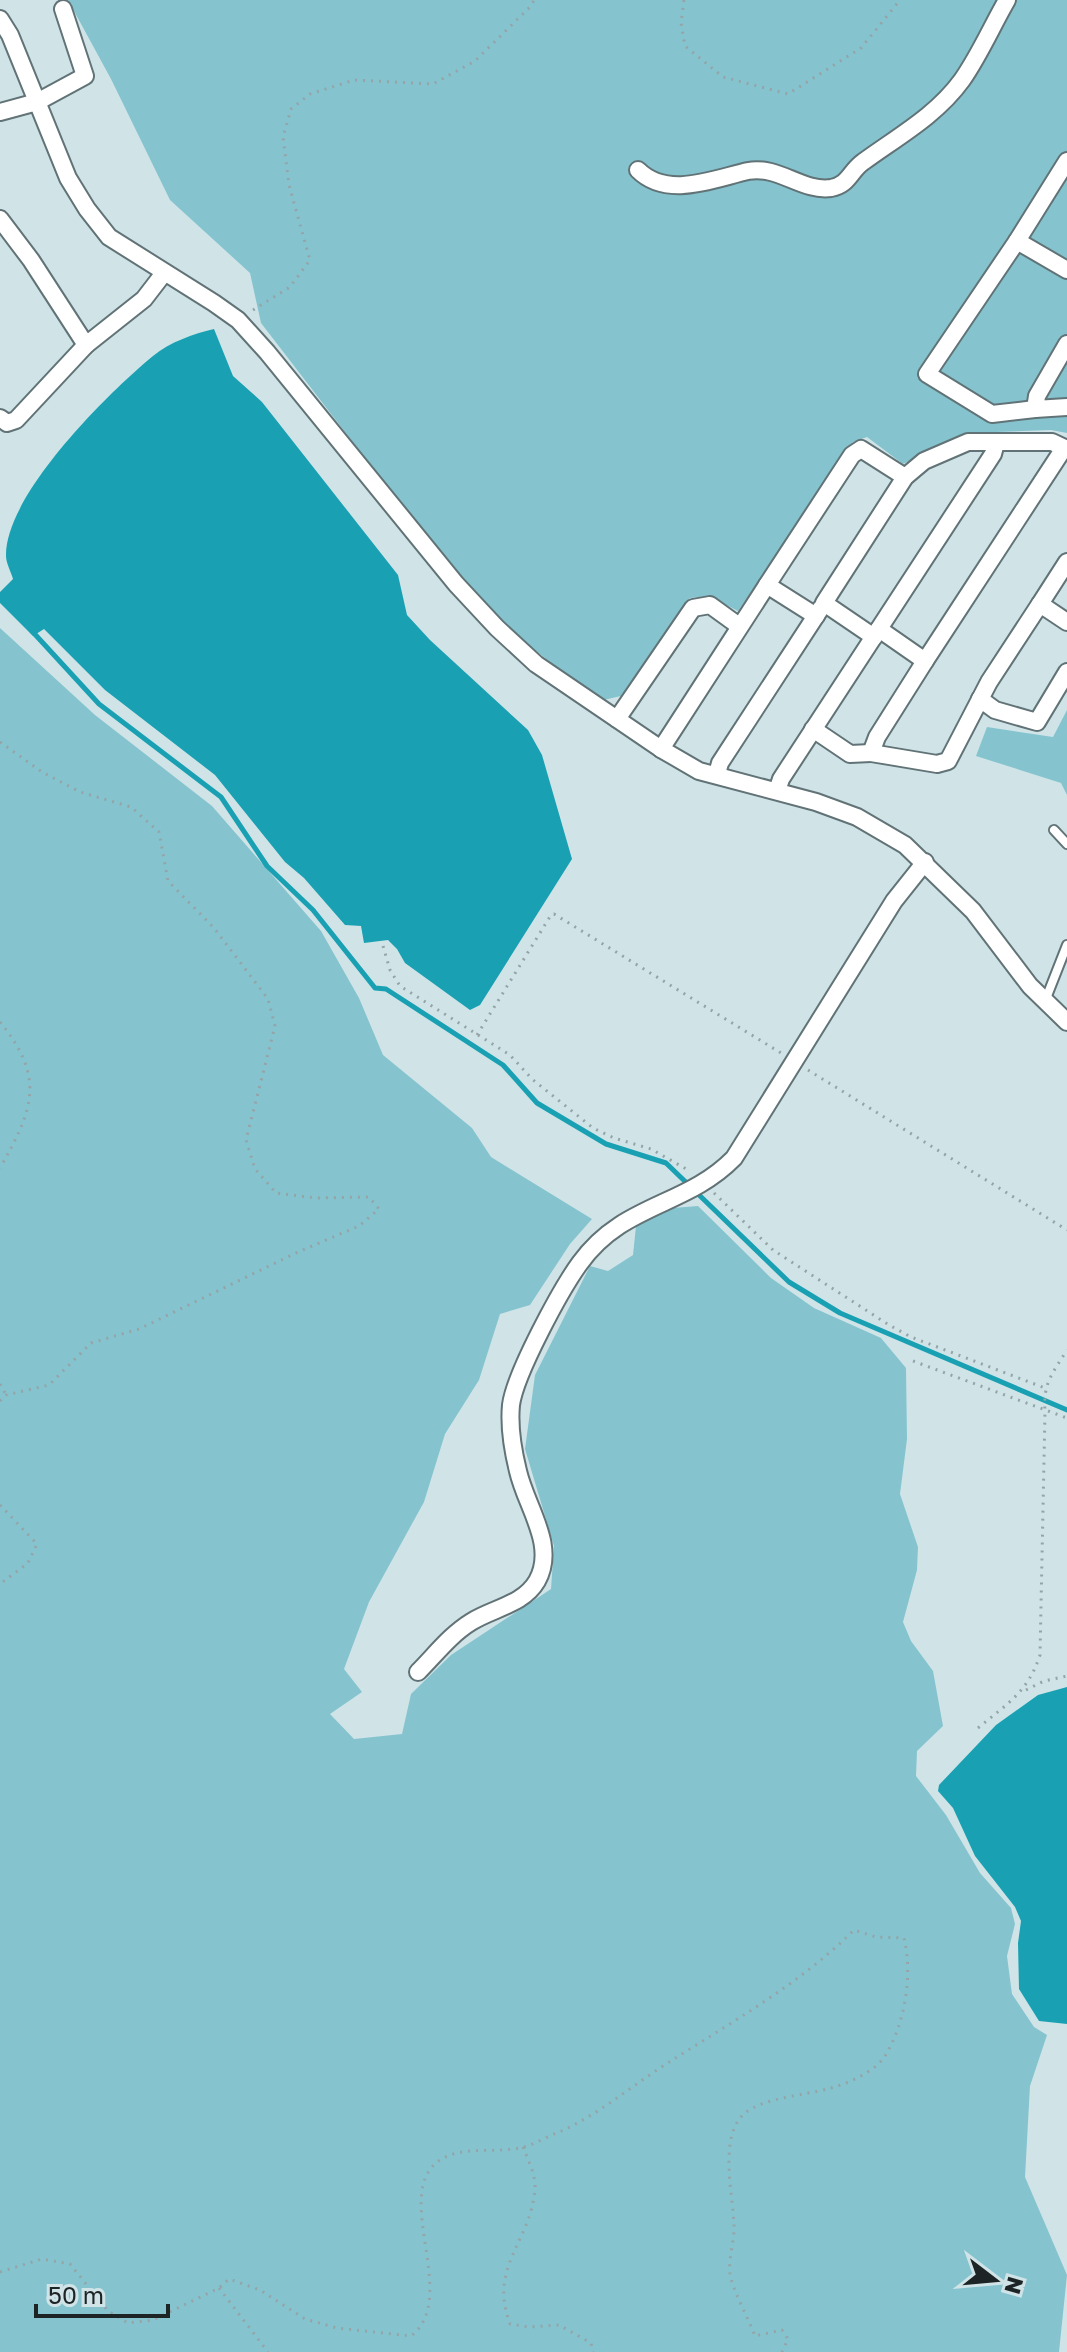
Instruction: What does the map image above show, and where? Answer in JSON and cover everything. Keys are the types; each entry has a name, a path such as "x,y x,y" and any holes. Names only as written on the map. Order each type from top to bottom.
{"street":[{"path":"638,170 649,181 674,187 757,170 773,172 808,185 829,188 846,184 859,165 913,130 961,82 1007,0"},
{"path":"0,112 37,102 85,76 63,9"},
{"path":"0,19 10,35 68,178 109,237 238,320 456,584 497,628 536,664 661,749 699,771 777,791 857,817 905,845 973,911 1030,986 1067,1022"},
{"path":"1067,161 927,374 992,414 1067,407"},
{"path":"0,219 31,260 86,345"},
{"path":"1017,241 1067,270"},
{"path":"0,418 7,423 16,420 86,345 144,299 164,273"},
{"path":"1035,409 1037,396 1067,344"},
{"path":"717,774 720,763 905,477 924,461 968,442 1052,442 1066,448 925,661 877,737 871,753"},
{"path":"777,791 781,779 813,729 993,454 996,443"},
{"path":"661,749 852,455 861,449 905,477"},
{"path":"813,729 850,754 871,753 937,764 948,761 980,699 1067,562"},
{"path":"767,585 877,633 925,661"},
{"path":"1040,604 1067,622"},
{"path":"617,719 693,608 710,605 739,626"},
{"path":"980,699 995,710 1037,722 1067,672"},
{"path":"418,1672 451,1636 471,1621 524,1597 542,1571 544,1543 518,1473 511,1404 521,1372 580,1263 608,1231 646,1208 719,1174 734,1158 894,901 925,862"}],"lane":[{"path":"1054,830 1067,844"},
{"path":"1045,1001 1067,945"}],"path":[{"path":"238,320 290,287 310,260 289,185 283,137 291,109 310,94 354,80 433,84 475,61 534,0"},
{"path":"684,0 681,23 685,46 723,77 788,94 861,48 900,0"},
{"path":"0,742 42,772 80,792 131,807 159,832 168,881 214,928 268,999 275,1026 246,1140 255,1169 276,1193 317,1198 369,1197 379,1209 359,1226 139,1329 91,1343 49,1385 6,1395 0,1401"},
{"path":"477,1035 554,914 1067,1230"},
{"path":"0,1022 16,1042 31,1078 27,1117 0,1168"},
{"path":"1023,1692 1033,1677 1040,1655 1043,1394 1046,1383 1067,1350"},
{"path":"913,1361 1067,1418"},
{"path":"0,1384 6,1395"},
{"path":"0,1505 37,1544 28,1563 0,1584"},
{"path":"978,1728 1023,1692 1044,1681 1067,1676"},
{"path":"0,2272 42,2259 70,2264 108,2311 128,2323 153,2320 219,2288 229,2279 260,2290 305,2319 337,2328 411,2336 423,2327 430,2298 421,2201 424,2181 439,2160 474,2151 523,2147 587,2120 637,2083 829,1955 854,1930 876,1937 904,1938 909,1958 903,2013 884,2059 862,2075 832,2089 768,2103 744,2113 731,2136 728,2166 734,2226 730,2273 755,2336 782,2330 788,2339 782,2352"},
{"path":"523,2147 536,2187 528,2222 507,2267 502,2303 510,2324 529,2327 559,2325 591,2343 593,2352"},
{"path":"219,2288 268,2352"}],"shaded area":[{"path":"68,0 1067,0 1067,433 1051,430 968,433 903,464 867,437 853,442 738,611 709,596 690,598 621,696 599,701 500,622 395,497 261,323 250,273 170,200 111,79"},
{"path":"214,329 233,376 262,402 398,575 407,615 528,730 542,755 572,859 480,1005 470,1010 405,963 388,940 364,943 361,926 345,925 304,878 285,862 215,775 105,690 44,629 33,636 0,603 0,592 13,579 6,556 10,531 22,504 62,447 111,394 153,356 182,339"},
{"path":"0,628 95,715 212,806 321,931 359,998 383,1055 472,1128 491,1157 592,1219 570,1244 530,1305 500,1314 479,1380 445,1434 424,1502 369,1602 344,1669 362,1692 330,1714 354,1739 402,1734 411,1694 451,1655 551,1589 554,1546 525,1449 535,1375 590,1266 608,1271 633,1255 636,1226 673,1208 698,1206 771,1278 814,1308 881,1338 906,1368 907,1439 900,1494 918,1547 917,1570 903,1622 911,1641 933,1671 943,1726 917,1751 916,1776 946,1815 980,1873 1011,1908 1015,1924 1007,1956 1012,1994 1034,2027 1047,2035 1030,2086 1025,2177 1067,2275 1059,2352 0,2352"},
{"path":"1067,710 1067,795 1061,783 976,756 987,727 1053,737"},
{"path":"1067,1687 1067,2024 1039,2021 1019,1989 1021,1921 1015,1907 975,1856 953,1808 938,1791 939,1785 996,1725 1038,1695"}],"waterway":[{"path":"31,630 99,704 221,797 267,866 313,910 375,988 386,989 503,1065 537,1103 606,1144 666,1163 789,1282 840,1313 1067,1410"}]}
